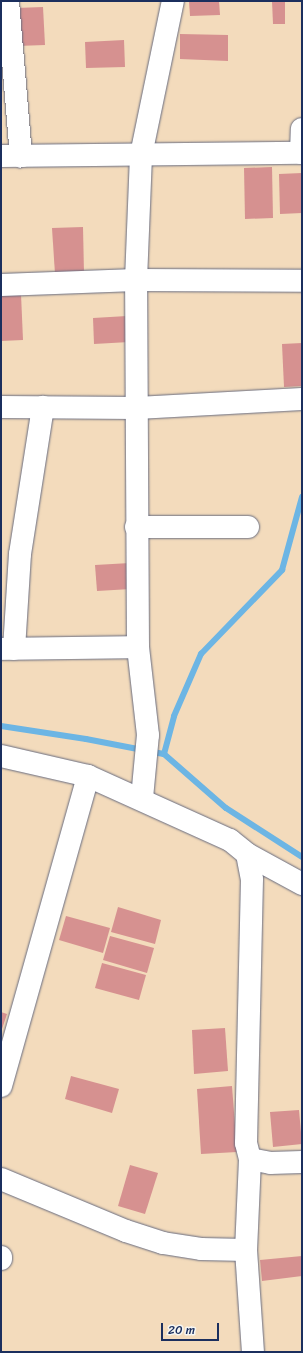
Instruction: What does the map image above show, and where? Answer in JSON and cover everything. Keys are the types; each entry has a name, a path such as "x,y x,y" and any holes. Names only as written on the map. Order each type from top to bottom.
{"street":[{"path":"8,1 11,156 301,153 302,128"},
{"path":"142,798 143,770 148,735 138,647 136,527 136,280 141,155 173,1"},
{"path":"1,285 136,280 302,281"},
{"path":"1,407 137,408 302,399"},
{"path":"43,407 7,649 138,647"},
{"path":"136,527 248,527"},
{"path":"1,756 88,776 142,798 230,840 247,854 302,884"},
{"path":"1,1086 88,776"},
{"path":"247,854 252,879 246,1143 250,1160 246,1250 253,1352"},
{"path":"250,1160 270,1163 302,1162"},
{"path":"1,1179 126,1231 163,1243 201,1249 246,1250"}],"building":[{"path":"189,1 219,1 220,15 190,16"},
{"path":"272,1 285,1 285,24 273,24"},
{"path":"43,7 45,45 17,46 16,8"},
{"path":"180,34 228,35 228,61 180,59"},
{"path":"124,40 125,67 86,68 85,42"},
{"path":"272,167 273,218 245,219 244,168"},
{"path":"302,173 302,213 280,214 279,174"},
{"path":"83,227 84,273 55,274 52,228"},
{"path":"21,294 23,340 1,341 1,295"},
{"path":"127,316 129,342 94,344 93,318"},
{"path":"302,343 302,386 284,387 282,344"},
{"path":"130,563 131,589 97,591 95,565"},
{"path":"118,907 161,920 155,944 111,932"},
{"path":"66,916 110,928 103,953 59,940"},
{"path":"110,936 154,948 147,973 103,960"},
{"path":"102,963 146,975 139,1000 95,988"},
{"path":"1,1012 7,1014 1,1032"},
{"path":"225,1028 228,1071 194,1074 192,1030"},
{"path":"71,1076 119,1089 112,1113 65,1099"},
{"path":"232,1086 237,1152 201,1154 197,1089"},
{"path":"299,1110 302,1144 273,1147 270,1112"},
{"path":"130,1165 158,1173 145,1214 118,1206"},
{"path":"302,1256 302,1276 262,1281 260,1260"}],"waterway":[{"path":"164,754 174,716 201,654 282,570 302,497"},
{"path":"1,726 86,739 164,754 226,808 302,857"}]}
